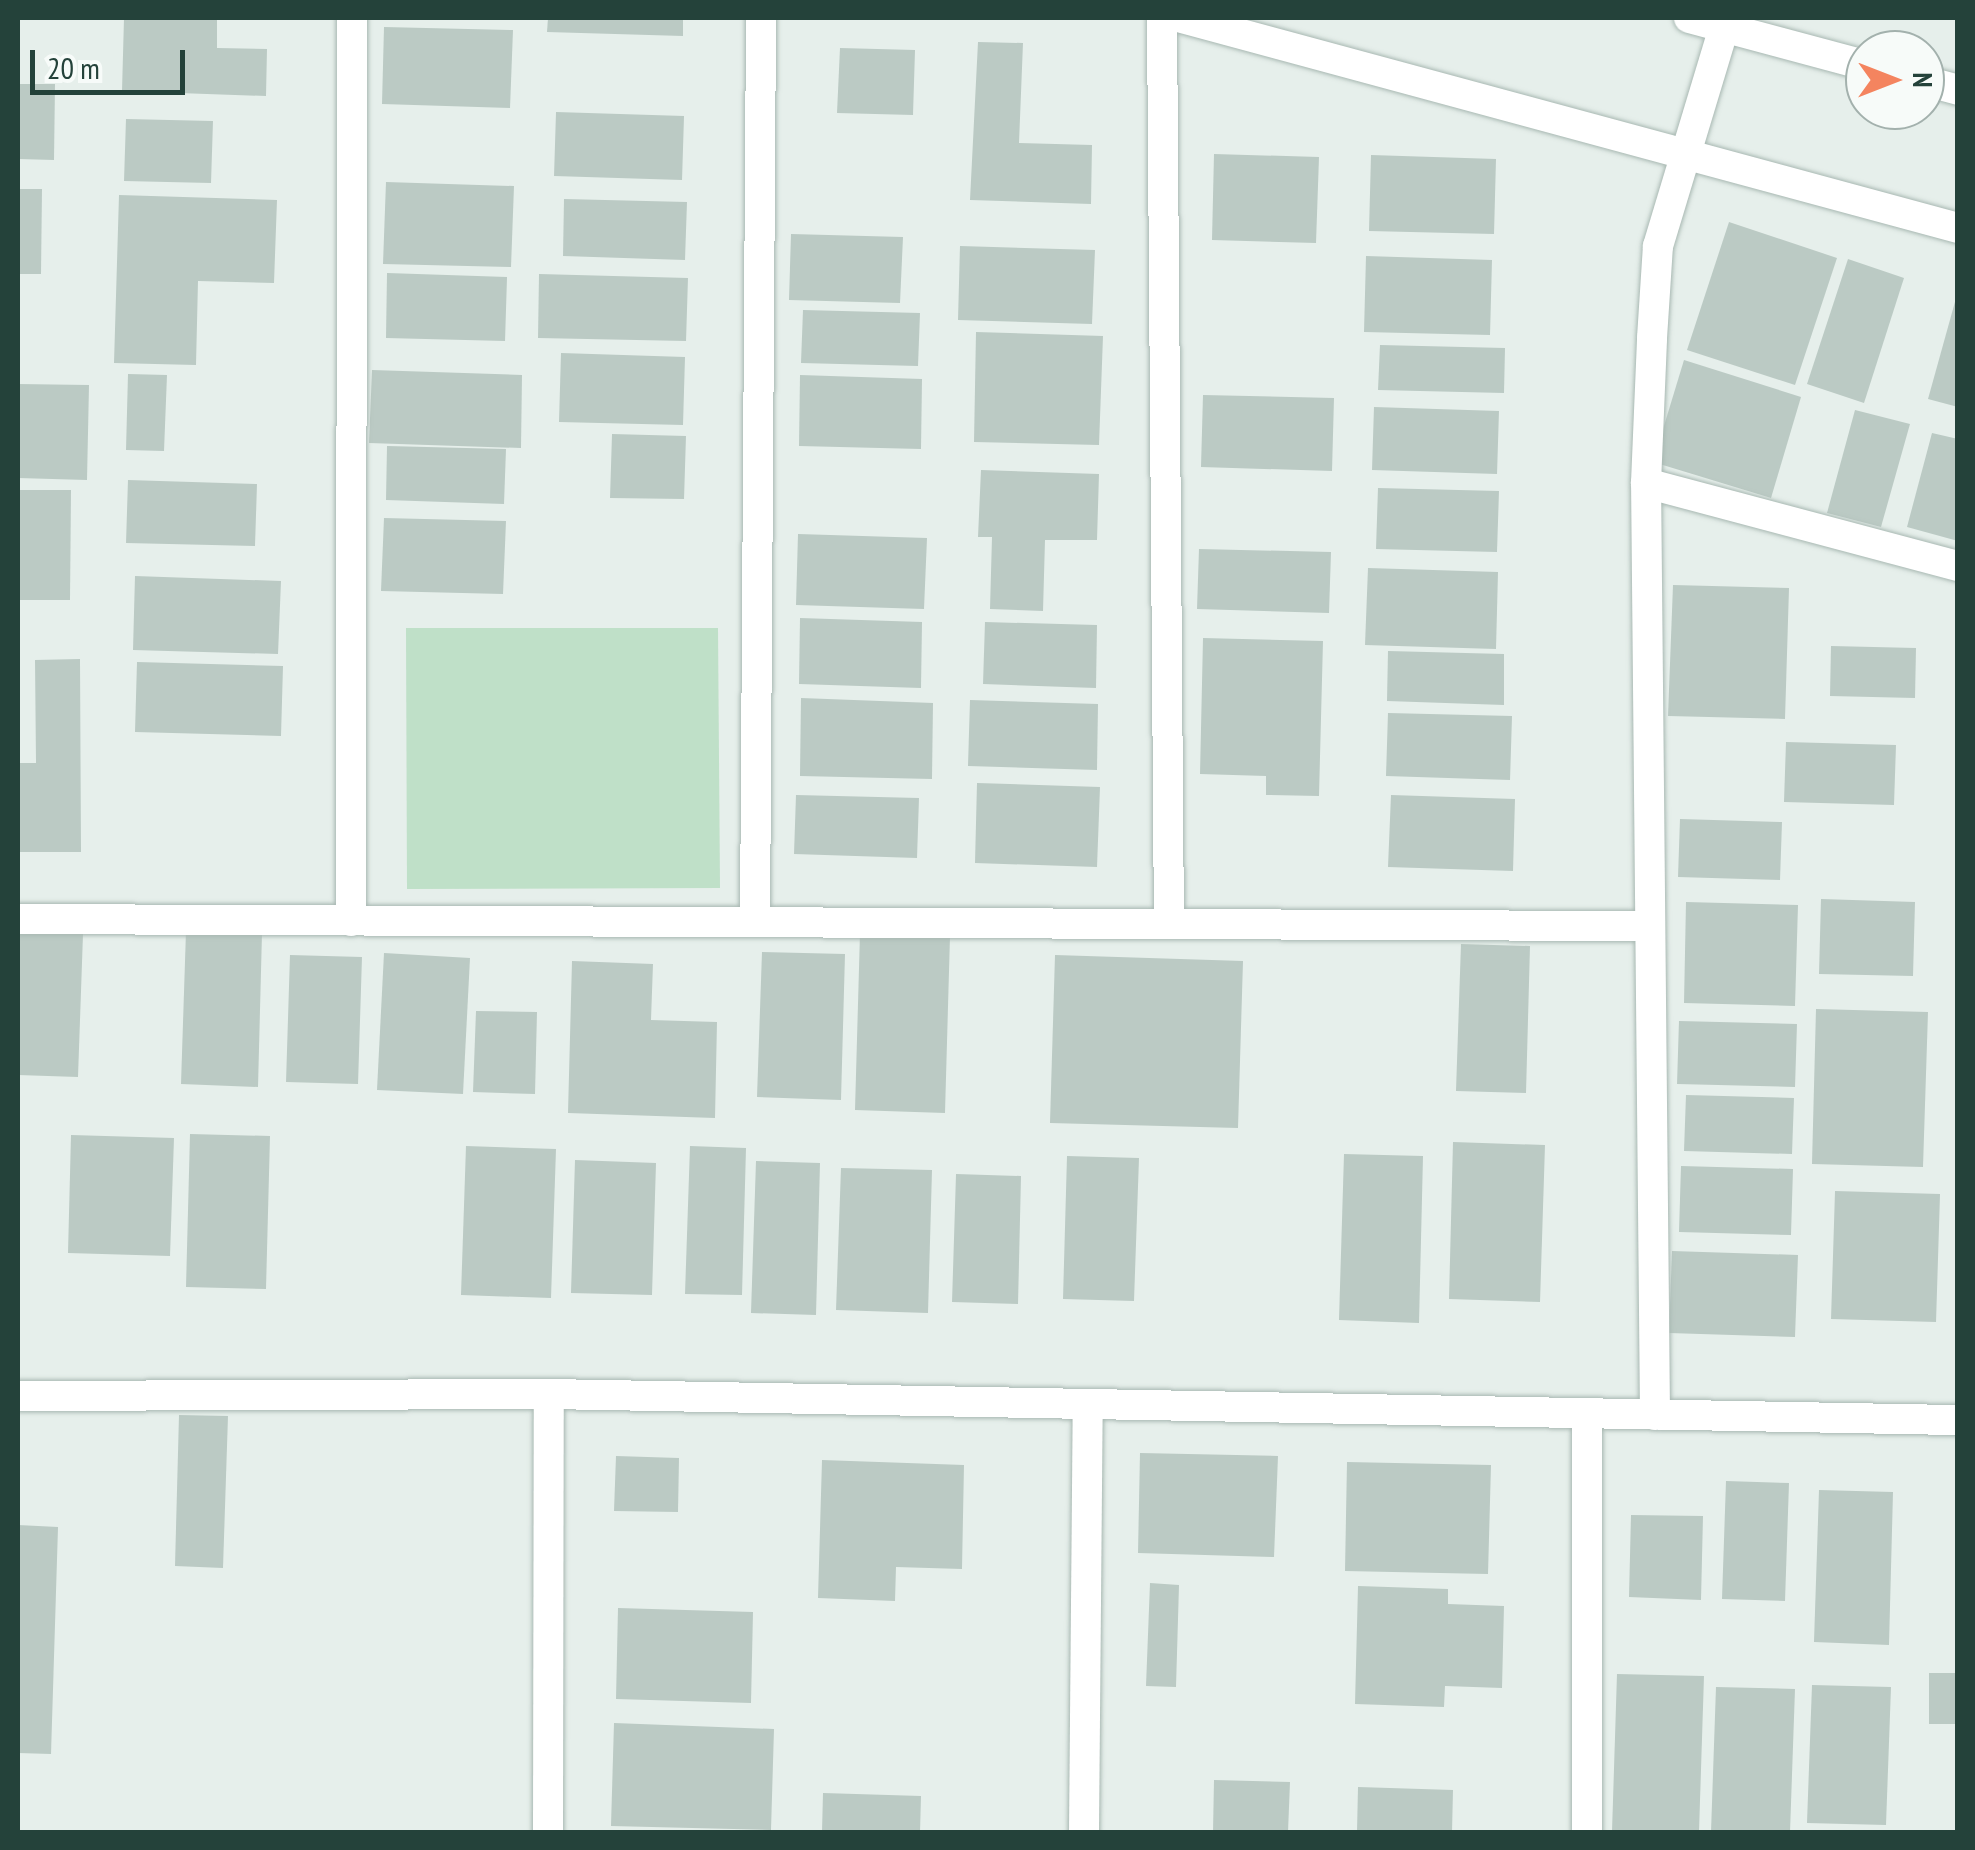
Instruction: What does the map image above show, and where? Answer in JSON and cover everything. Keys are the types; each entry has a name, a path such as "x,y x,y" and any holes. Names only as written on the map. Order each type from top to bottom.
{"street":[{"path":"350,920 352,18"},
{"path":"755,922 761,18"},
{"path":"1162,18 1169,924"},
{"path":"1182,18 1682,150 1958,228"},
{"path":"1689,18 1726,22 1845,59"},
{"path":"1654,1414 1646,484 1658,246 1682,150 1726,22"},
{"path":"1646,484 1958,566"},
{"path":"18,920 1650,926"},
{"path":"18,1396 549,1394 1958,1420"},
{"path":"548,1832 549,1394"},
{"path":"1084,1832 1088,1404"},
{"path":"1587,1413 1588,1832"}],"green space":[{"path":"406,628 718,628 720,888 407,889"}],"building":[{"path":"124,18 217,18 217,48 267,49 266,96 122,91"},
{"path":"548,18 683,18 683,36 547,32"},
{"path":"384,27 513,30 510,108 382,104"},
{"path":"978,42 1023,43 1019,143 1092,145 1091,204 970,200"},
{"path":"840,48 915,50 913,115 837,113"},
{"path":"18,84 55,84 54,160 18,159"},
{"path":"556,112 684,116 682,180 554,176"},
{"path":"126,119 213,121 211,183 124,181"},
{"path":"1214,154 1319,157 1316,243 1212,240"},
{"path":"1371,155 1496,159 1494,234 1369,231"},
{"path":"386,182 514,186 511,267 383,264"},
{"path":"18,189 42,189 41,274 18,274"},
{"path":"119,195 277,200 274,283 198,281 196,365 114,363"},
{"path":"564,199 687,202 685,260 563,256"},
{"path":"1729,222 1837,258 1795,385 1687,350"},
{"path":"791,234 903,237 900,303 789,300"},
{"path":"960,246 1095,250 1092,324 958,320"},
{"path":"1366,256 1492,260 1490,335 1364,332"},
{"path":"1848,259 1904,278 1864,403 1807,384"},
{"path":"387,273 507,277 505,341 386,338"},
{"path":"539,274 688,278 686,341 538,338"},
{"path":"1958,291 1958,407 1928,399"},
{"path":"803,310 920,313 918,366 801,363"},
{"path":"976,332 1103,336 1099,445 974,442"},
{"path":"1380,345 1505,348 1504,393 1378,390"},
{"path":"561,353 685,357 683,425 559,422"},
{"path":"1684,360 1801,397 1771,498 1653,462"},
{"path":"372,370 522,375 521,448 369,443"},
{"path":"128,374 167,375 164,451 126,450"},
{"path":"800,375 922,379 921,449 799,446"},
{"path":"18,384 89,385 87,480 18,478"},
{"path":"1203,395 1334,398 1332,471 1201,467"},
{"path":"1374,407 1499,411 1497,474 1372,470"},
{"path":"1855,410 1910,424 1881,527 1827,513"},
{"path":"1932,433 1958,439 1958,541 1907,527"},
{"path":"612,434 686,436 684,499 610,498"},
{"path":"387,446 506,449 504,504 386,500"},
{"path":"981,470 1099,474 1097,540 1045,540 1043,611 990,609 992,537 978,537"},
{"path":"128,480 257,484 255,546 126,543"},
{"path":"1378,488 1499,491 1497,552 1376,549"},
{"path":"18,490 71,490 70,600 18,600"},
{"path":"384,518 506,521 503,594 381,591"},
{"path":"798,534 927,538 924,609 796,605"},
{"path":"1199,549 1331,552 1329,613 1197,609"},
{"path":"1368,568 1498,572 1496,649 1365,645"},
{"path":"135,576 281,581 278,654 133,650"},
{"path":"1673,585 1789,588 1785,719 1668,716"},
{"path":"800,618 922,622 921,688 799,684"},
{"path":"985,622 1097,625 1096,688 983,684"},
{"path":"1203,638 1323,641 1319,796 1266,795 1266,776 1200,774"},
{"path":"1831,646 1916,648 1915,698 1830,696"},
{"path":"1388,651 1504,654 1504,705 1387,701"},
{"path":"80,659 81,852 18,852 18,763 36,763 35,660"},
{"path":"137,662 283,666 281,736 135,732"},
{"path":"801,698 933,703 932,779 800,776"},
{"path":"970,700 1098,704 1097,770 968,766"},
{"path":"1388,713 1512,716 1510,780 1386,776"},
{"path":"1786,742 1896,745 1894,805 1784,802"},
{"path":"977,783 1100,787 1097,867 975,863"},
{"path":"796,795 919,798 917,858 794,854"},
{"path":"1391,795 1515,799 1513,871 1388,867"},
{"path":"1680,819 1782,822 1780,880 1678,877"},
{"path":"1821,899 1915,902 1913,976 1819,974"},
{"path":"1686,902 1798,905 1795,1006 1684,1003"},
{"path":"186,931 262,933 258,1087 181,1084"},
{"path":"18,932 83,934 78,1077 18,1075"},
{"path":"860,933 950,936 945,1113 855,1110"},
{"path":"1461,944 1530,946 1526,1093 1456,1091"},
{"path":"762,952 845,954 841,1100 757,1097"},
{"path":"384,953 470,958 463,1094 377,1090"},
{"path":"290,955 362,957 358,1084 286,1082"},
{"path":"1055,955 1243,961 1238,1128 1050,1123"},
{"path":"572,961 653,964 651,1020 717,1022 715,1118 568,1113"},
{"path":"1816,1009 1928,1012 1923,1167 1812,1164"},
{"path":"476,1011 537,1012 535,1094 473,1092"},
{"path":"1679,1021 1797,1024 1795,1087 1677,1084"},
{"path":"1686,1095 1794,1098 1792,1154 1684,1151"},
{"path":"190,1134 270,1136 266,1289 186,1287"},
{"path":"71,1135 174,1138 170,1256 68,1253"},
{"path":"1453,1142 1545,1145 1540,1302 1449,1299"},
{"path":"466,1146 556,1149 551,1298 461,1295"},
{"path":"690,1146 746,1148 742,1295 685,1294"},
{"path":"1344,1154 1423,1156 1419,1323 1339,1320"},
{"path":"1067,1156 1139,1158 1134,1301 1063,1299"},
{"path":"575,1160 656,1163 652,1295 571,1293"},
{"path":"756,1161 820,1163 816,1315 751,1313"},
{"path":"1681,1166 1793,1169 1791,1235 1679,1232"},
{"path":"841,1168 932,1170 928,1313 836,1310"},
{"path":"956,1174 1021,1176 1018,1304 952,1302"},
{"path":"1835,1191 1940,1194 1936,1322 1831,1319"},
{"path":"1672,1251 1798,1255 1795,1337 1669,1333"},
{"path":"179,1415 228,1416 223,1568 175,1566"},
{"path":"1140,1453 1278,1456 1274,1557 1138,1553"},
{"path":"616,1456 679,1458 678,1512 614,1511"},
{"path":"822,1460 964,1465 962,1569 896,1567 895,1601 818,1598"},
{"path":"1347,1462 1491,1465 1488,1574 1345,1571"},
{"path":"1726,1481 1789,1483 1785,1601 1722,1599"},
{"path":"1819,1490 1893,1492 1889,1645 1814,1642"},
{"path":"1631,1515 1703,1516 1701,1600 1629,1597"},
{"path":"18,1525 58,1527 51,1754 18,1753"},
{"path":"1150,1583 1179,1585 1176,1687 1146,1686"},
{"path":"1358,1586 1448,1589 1448,1604 1504,1606 1502,1688 1445,1686 1444,1707 1355,1704"},
{"path":"618,1608 753,1612 751,1703 616,1699"},
{"path":"1929,1673 1958,1673 1958,1724 1929,1724"},
{"path":"1617,1674 1704,1676 1699,1832 1612,1832"},
{"path":"1812,1685 1891,1687 1886,1825 1807,1823"},
{"path":"1716,1687 1795,1689 1790,1832 1711,1832"},
{"path":"614,1723 774,1729 771,1830 611,1826"},
{"path":"1214,1780 1290,1782 1288,1832 1213,1832"},
{"path":"1358,1787 1453,1790 1452,1832 1357,1832"},
{"path":"823,1793 921,1796 920,1832 822,1832"}]}
